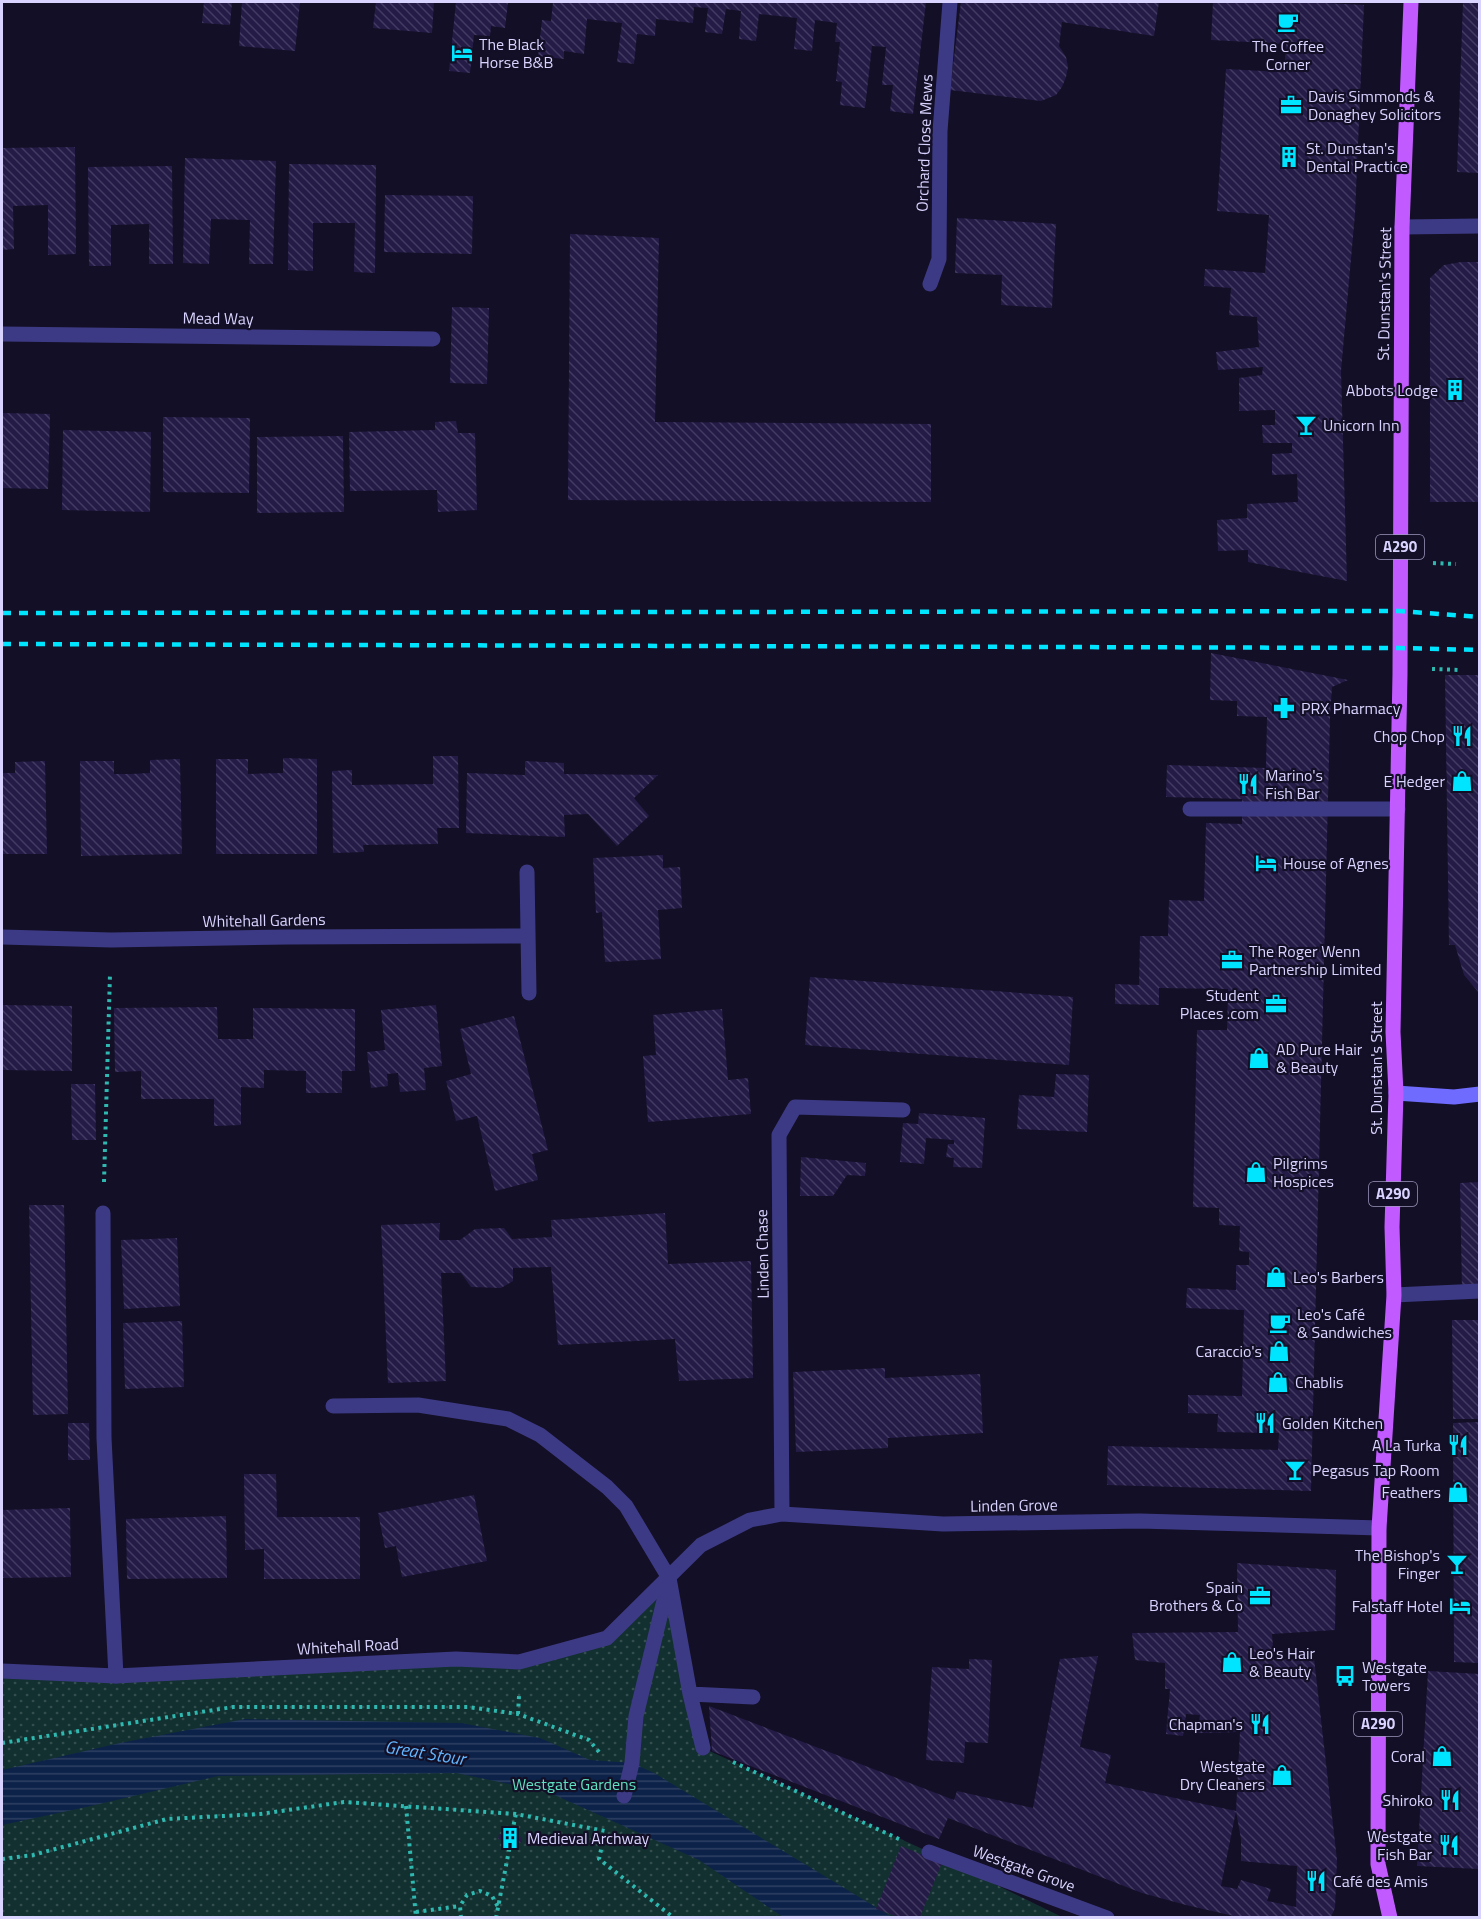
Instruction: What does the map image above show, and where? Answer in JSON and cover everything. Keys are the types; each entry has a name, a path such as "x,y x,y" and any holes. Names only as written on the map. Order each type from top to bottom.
{"main road":[{"name":"St. Dunstan's Street","path":"1390,1917 1378,1864 1379,1528 1394,1295 1392,1227 1396,1093 1393,1032 1398,809 1402,227 1411,2"},
{"path":"1396,1093 1455,1097 1479,1094"}],"street":[{"name":"Orchard Close Mews","path":"930,284 939,259 940,130 950,2"},
{"path":"1402,227 1479,226"},
{"name":"Mead Way","path":"2,334 433,339"},
{"path":"1190,809 1398,809"},
{"path":"527,872 529,993"},
{"name":"Whitehall Gardens","path":"2,937 111,940 528,936"},
{"name":"Linden Chase","path":"782,1514 779,1135 795,1107 903,1110"},
{"path":"103,1213 104,1438 116,1676"},
{"path":"1394,1295 1479,1291"},
{"path":"333,1406 418,1405 508,1419 540,1435 599,1480 626,1506 669,1578 690,1694 703,1748"},
{"name":"Linden Grove","path":"669,1578 700,1545 750,1520 782,1514 943,1524 1140,1521 1379,1528"},
{"path":"624,1796 632,1763 636,1716 669,1578"},
{"name":"Whitehall Road","path":"2,1671 116,1676 456,1659 519,1662 607,1638 669,1578"},
{"path":"690,1694 753,1696"},
{"name":"Westgate Grove","path":"929,1852 1107,1917"}],"path":[{"path":"1423,563 1456,564"},
{"path":"1439,668 1461,670"},
{"path":"103,1213 111,940"},
{"path":"2,1743 233,1707 468,1707 518,1714 589,1740 599,1752"},
{"path":"703,1748 929,1852"},
{"path":"2,1859 33,1855 167,1819 260,1814 344,1802 516,1814 605,1831 599,1859 674,1917"},
{"path":"406,1806 416,1915 460,1906"},
{"path":"512,1832 516,1814"},
{"path":"496,1917 510,1845"},
{"path":"461,1917 460,1906 466,1895 480,1891 492,1896 498,1907"}],"green space":[{"name":"Westgate Gardens","path":"669,1578 703,1748 929,1852 1062,1917 2,1918 2,1675 519,1662 607,1638"}],"water":[{"name":"Great Stour","path":"245,1719 461,1723 540,1738 590,1760 632,1763 654,1773 892,1917 783,1917 699,1860 548,1792 456,1773 218,1776 2,1825 2,1770 120,1743"}],"building":[{"path":"204,2 232,2 230,25 202,23"},
{"path":"242,2 300,2 295,51 239,46"},
{"path":"376,2 434,2 432,33 373,28"},
{"name":"The Black Horse B&B","path":"456,2 508,2 505,28 491,26 490,36 474,35 470,73 449,71"},
{"path":"553,2 926,2 913,114 890,111 893,85 882,85 886,47 872,46 865,108 840,105 842,82 836,81 840,42 835,42 837,23 815,20 812,51 794,49 797,18 759,14 756,41 739,39 741,11 726,9 722,34 705,32 708,8 694,7 693,23 656,19 655,36 637,34 634,64 617,62 622,23 587,19 584,54 564,51 564,59 538,56 542,20 551,21"},
{"path":"961,2 1159,2 1154,36 1062,22 1059,46 1066,57 1068,67 1066,77 1056,95 1041,101 950,90"},
{"path":"1213,2 1305,2 1364,5 1355,214 1341,371 1347,581 1248,562 1248,550 1218,551 1217,520 1247,518 1247,504 1298,502 1297,474 1272,475 1272,454 1292,453 1292,443 1263,443 1262,425 1275,425 1275,410 1239,411 1239,378 1262,375 1263,367 1218,370 1216,352 1259,347 1257,317 1229,315 1231,288 1204,286 1205,269 1265,273 1269,215 1217,211 1226,69 1284,72 1286,44 1211,40"},
{"path":"1463,2 1479,2 1479,173 1457,172"},
{"path":"75,147 76,254 48,255 48,205 13,206 14,249 2,250 2,148"},
{"path":"185,158 276,161 273,264 249,264 250,220 211,219 209,264 183,263"},
{"path":"289,164 376,165 375,273 354,272 355,223 313,223 313,271 288,270"},
{"path":"172,166 173,264 149,264 149,224 111,225 111,266 89,266 88,167"},
{"path":"385,195 473,196 472,254 384,252"},
{"path":"957,218 1056,224 1052,308 1001,305 1002,275 955,273"},
{"path":"570,234 659,238 655,422 931,424 931,502 568,500"},
{"name":"Abbots Lodge","path":"1479,262 1479,502 1430,502 1430,278 1444,265"},
{"path":"452,307 489,308 487,384 450,383"},
{"path":"2,413 50,414 48,489 2,488"},
{"path":"163,417 250,418 249,493 163,492"},
{"path":"456,421 458,433 475,433 477,510 438,512 437,490 350,491 349,432 435,430 435,422"},
{"path":"63,430 151,432 150,512 62,510"},
{"path":"343,436 344,512 257,513 257,437"},
{"path":"1211,653 1348,680 1332,687 1330,717 1311,1491 1107,1485 1108,1446 1278,1450 1279,1433 1217,1432 1218,1414 1188,1413 1188,1395 1242,1396 1244,1310 1186,1308 1187,1288 1236,1290 1236,1265 1249,1265 1249,1252 1239,1251 1240,1226 1219,1225 1219,1208 1193,1207 1197,1030 1227,1030 1228,989 1159,988 1159,1005 1115,1004 1115,984 1139,985 1140,936 1168,936 1169,900 1204,901 1206,823 1242,824 1242,799 1166,797 1167,765 1266,768 1267,717 1237,716 1237,701 1210,700"},
{"path":"1445,675 1479,675 1479,993 1464,975 1455,945 1449,945"},
{"path":"433,756 458,756 459,828 437,828 438,844 363,845 364,852 333,853 332,771 352,770 352,785 433,784"},
{"path":"283,758 317,759 317,854 216,854 216,759 248,759 248,774 283,773"},
{"path":"180,759 182,854 81,856 80,761 114,761 114,774 131,774 150,773 150,760"},
{"path":"45,761 47,854 2,854 2,773 15,773 15,762"},
{"path":"525,761 564,763 564,774 658,775 634,798 649,816 617,846 588,814 564,815 565,837 466,833 467,773 525,775"},
{"path":"663,855 663,868 680,867 682,908 658,910 661,959 605,962 602,912 596,913 593,858"},
{"path":"810,977 1073,997 1069,1065 805,1045"},
{"path":"2,1005 72,1006 72,1071 2,1070"},
{"path":"436,1005 442,1066 424,1068 426,1090 400,1092 398,1073 387,1074 388,1086 371,1088 367,1052 385,1050 381,1010"},
{"path":"217,1007 218,1039 253,1039 253,1008 355,1009 355,1071 342,1071 342,1093 306,1093 306,1071 264,1070 264,1088 241,1087 241,1125 214,1126 214,1099 141,1099 141,1071 115,1072 114,1008"},
{"path":"722,1009 728,1080 748,1078 751,1114 648,1122 643,1056 656,1055 653,1015"},
{"path":"514,1016 548,1150 532,1154 538,1180 495,1191 477,1116 456,1121 446,1081 471,1074 460,1029"},
{"path":"1056,1074 1089,1075 1087,1132 1017,1129 1019,1095 1054,1097"},
{"path":"71,1084 95,1084 96,1140 72,1140"},
{"path":"919,1113 985,1118 982,1168 953,1167 954,1158 946,1157 948,1144 954,1144 954,1140 926,1138 924,1164 900,1162 903,1123 918,1124"},
{"path":"801,1157 866,1163 865,1176 847,1175 833,1196 800,1196"},
{"path":"1479,1182 1479,1290 1462,1290 1460,1183"},
{"path":"29,1205 64,1205 68,1414 33,1415"},
{"path":"665,1213 668,1264 751,1261 753,1378 679,1381 675,1339 558,1345 551,1267 513,1268 513,1281 501,1288 471,1287 461,1273 441,1273 446,1381 388,1383 381,1225 440,1223 439,1240 460,1240 475,1229 504,1228 512,1239 552,1237 551,1220"},
{"path":"177,1238 180,1306 124,1309 121,1240"},
{"path":"1452,1320 1479,1320 1479,1419 1453,1419"},
{"path":"182,1321 184,1387 125,1389 123,1323"},
{"path":"885,1368 885,1378 980,1374 983,1433 888,1438 888,1448 796,1452 793,1372"},
{"path":"1479,1422 1479,1663 1454,1662 1453,1423"},
{"path":"68,1423 89,1423 90,1460 68,1460"},
{"path":"244,1474 276,1474 277,1517 360,1517 360,1579 264,1579 264,1549 245,1550"},
{"path":"474,1495 487,1561 402,1577 396,1546 385,1548 378,1513"},
{"path":"70,1508 71,1577 2,1578 2,1510"},
{"path":"226,1516 227,1578 127,1579 126,1519"},
{"path":"1237,1563 1336,1570 1335,1630 1272,1634 1274,1660 1314,1658 1337,1860 1335,1908 1331,1917 1238,1917 1186,1905 1142,1893 948,1818 939,1839 712,1751 709,1706 954,1800 957,1791 1033,1808 1060,1659 1098,1656 1080,1747 1111,1755 1105,1783 1236,1811 1240,1732 1197,1733 1200,1715 1186,1714 1183,1736 1166,1734 1170,1689 1165,1689 1165,1663 1135,1660 1132,1633 1238,1632","holes":["1236,1811 1241,1839 1241,1861 1297,1866 1296,1907 1267,1901 1271,1889 1241,1880 1237,1889 1221,1886"]},
{"path":"969,1659 992,1660 988,1743 965,1742 964,1763 926,1760 932,1667 969,1669"},
{"path":"1428,1671 1479,1674 1479,1869 1417,1866"},
{"name":"Medieval Archway","path":"499,1834 522,1837 522,1843 498,1839"},
{"path":"901,1846 942,1863 920,1917 898,1917 876,1909"}],"railway":[{"path":"2,613 1399,611 1480,617"},
{"path":"2,644 1480,650"}],"place":[{"name":"The Coffee Corner","path":"1288,22"},
{"name":"The Black Horse B&B","path":"462,53"},
{"name":"Davis Simmonds & Donaghey Solicitors","path":"1291,105"},
{"name":"St. Dunstan's Dental Practice","path":"1289,157"},
{"name":"Abbots Lodge","path":"1455,390"},
{"name":"Unicorn Inn","path":"1306,425"},
{"name":"PRX Pharmacy","path":"1284,708"},
{"name":"Chop Chop","path":"1462,736"},
{"name":"E Hedger","path":"1462,781"},
{"name":"Marino's Fish Bar","path":"1248,784"},
{"name":"House of Agnes","path":"1266,863"},
{"name":"The Roger Wenn Partnership Limited","path":"1232,960"},
{"name":"Student Places .com","path":"1276,1004"},
{"name":"AD Pure Hair & Beauty","path":"1259,1058"},
{"name":"Pilgrims Hospices","path":"1256,1172"},
{"name":"Leo's Barbers","path":"1276,1277"},
{"name":"Leo's Café & Sandwiches","path":"1280,1323"},
{"name":"Caraccio's","path":"1279,1351"},
{"name":"Chablis","path":"1278,1382"},
{"name":"Golden Kitchen","path":"1265,1423"},
{"name":"A La Turka","path":"1458,1445"},
{"name":"Pegasus Tap Room","path":"1295,1470"},
{"name":"Feathers","path":"1458,1492"},
{"name":"The Bishop's Finger","path":"1457,1564"},
{"name":"Spain Brothers & Co","path":"1260,1596"},
{"name":"Falstaff Hotel","path":"1460,1606"},
{"name":"Leo's Hair & Beauty","path":"1232,1662"},
{"name":"Westgate Towers","path":"1345,1676"},
{"name":"Chapman's","path":"1260,1724"},
{"name":"Coral","path":"1442,1756"},
{"name":"Westgate Dry Cleaners","path":"1282,1775"},
{"name":"Shiroko","path":"1450,1800"},
{"name":"Medieval Archway","path":"510,1838"},
{"name":"Westgate Fish Bar","path":"1449,1845"},
{"name":"Café des Amis","path":"1316,1881"}]}
